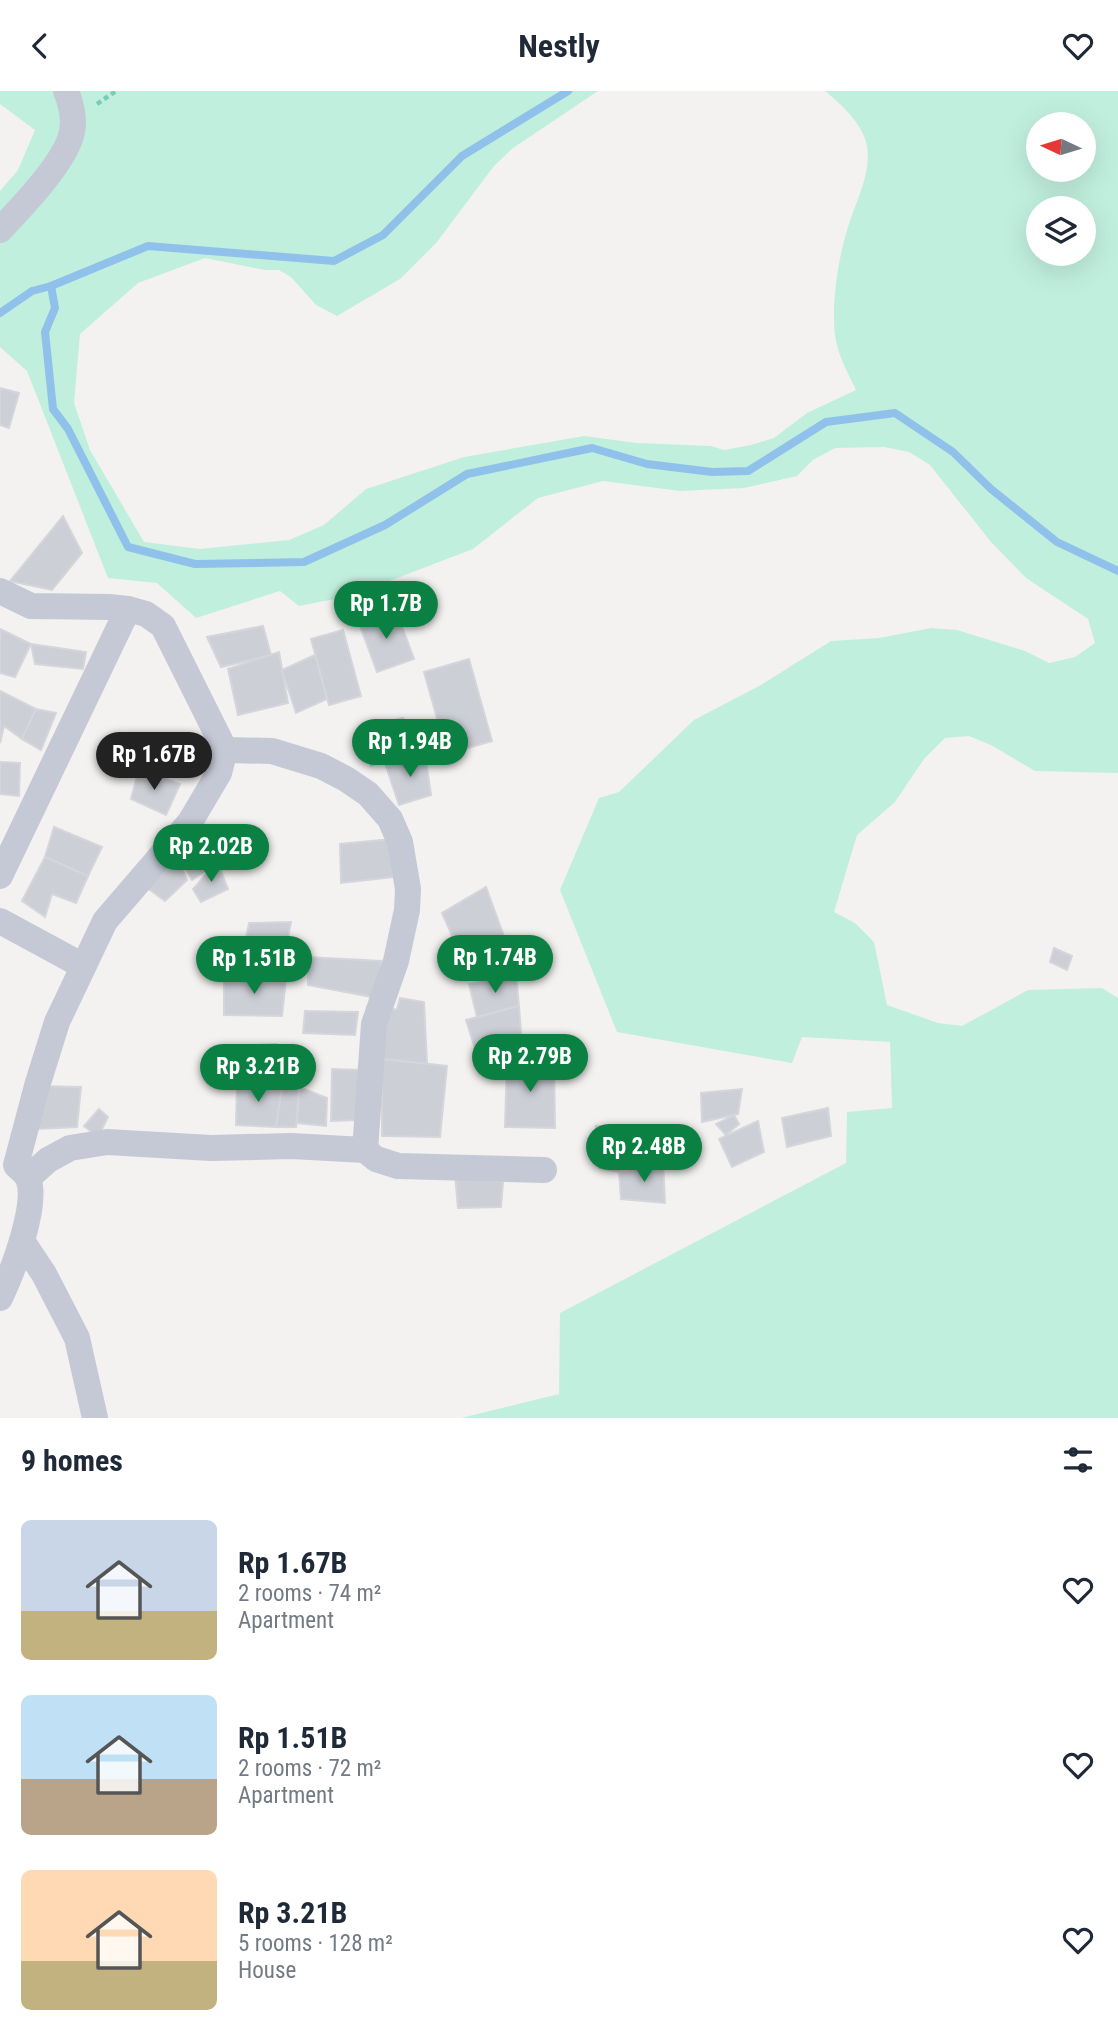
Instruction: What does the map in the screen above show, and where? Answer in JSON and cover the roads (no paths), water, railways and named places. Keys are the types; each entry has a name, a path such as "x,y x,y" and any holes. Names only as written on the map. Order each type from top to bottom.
{"street":[{"path":"0,230 33,193 71,138 71,102 66,91"},
{"path":"0,591 30,606 128,609 146,614 163,626 225,750 219,773 190,822 105,921 57,1022 15,1168 30,1199 22,1241 12,1274 0,1298"},
{"path":"0,876 128,609"},
{"path":"225,750 272,751 321,767 346,779 368,794 390,819 400,842 408,889 407,910 396,961 374,1024 365,1150"},
{"path":"0,921 83,966"},
{"path":"15,1168 48,1160 70,1148 107,1142 211,1148 290,1146 365,1150 376,1159 398,1166 544,1170"},
{"path":"22,1241 44,1275 77,1338 95,1418"}],"waterway":[{"path":"51,286 148,246 334,261 383,235 462,156 568,91"},
{"path":"0,313 32,291 51,286 55,308 45,332 53,409 68,429 128,547 195,564 304,562 385,525 467,474 592,448 647,464 712,472 748,471 826,422 895,413 953,452 991,489 1057,542 1118,571"}]}
